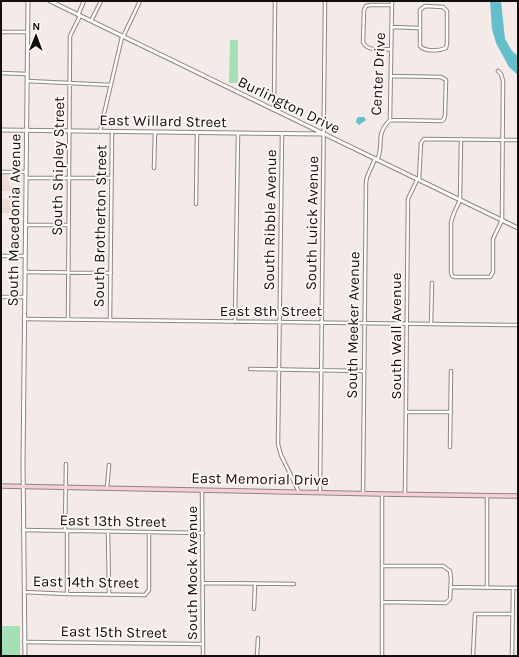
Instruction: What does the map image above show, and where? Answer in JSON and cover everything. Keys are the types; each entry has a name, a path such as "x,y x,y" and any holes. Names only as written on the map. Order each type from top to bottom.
{"main road":[{"name":"East Memorial Drive","path":"1,486 518,496"}],"street":[{"name":"South Macedonia Avenue","path":"25,656 23,486 28,1"},
{"name":"Burlington Drive","path":"50,1 518,228"},
{"name":"South Shipley Street","path":"68,319 70,36 84,1"},
{"path":"91,22 101,1"},
{"name":"South Brotherton Street","path":"100,131 123,37 140,1"},
{"path":"274,110 275,1"},
{"name":"South Luick Avenue","path":"320,493 325,1"},
{"name":"Center Drive","path":"376,159 380,154 382,130 390,120 392,1"},
{"path":"391,49 369,48 364,46 363,42 365,7 368,5 392,5"},
{"path":"426,6 445,7 447,14 446,48 441,50 422,49 419,44 420,28 420,10 422,8 426,6"},
{"path":"392,27 420,28"},
{"path":"1,32 28,32"},
{"path":"498,72 501,74 503,81 502,140 503,173 502,220 493,239 493,272 492,276 486,278 452,276 451,222 460,200 461,140 502,140 518,140"},
{"path":"1,73 27,74"},
{"path":"390,120 442,121 445,115 446,87 446,80 441,77 391,76"},
{"path":"27,81 111,85"},
{"name":"East Willard Street","path":"1,130 324,134"},
{"name":"South Brotherton Street","path":"110,320 112,132"},
{"path":"154,168 155,132"},
{"path":"196,204 197,133"},
{"path":"235,322 238,134"},
{"name":"South Ribble Avenue","path":"282,134 279,322 279,449 299,492"},
{"name":"South Wall Avenue","path":"405,494 408,199 418,180 422,140 461,140"},
{"name":"South Meeker Avenue","path":"363,494 366,179 376,159"},
{"path":"1,172 26,172"},
{"path":"26,178 112,178"},
{"path":"25,224 69,225"},
{"path":"1,256 25,256"},
{"path":"25,272 111,273"},
{"path":"431,324 432,282"},
{"path":"1,297 24,297"},
{"name":"East 8th Street","path":"24,319 518,325"},
{"path":"250,369 364,371"},
{"path":"450,447 451,371"},
{"path":"406,412 451,412"},
{"path":"66,464 67,594"},
{"path":"107,488 109,465"},
{"name":"South Mock Avenue","path":"202,490 203,656"},
{"path":"382,494 382,656"},
{"path":"487,496 487,588"},
{"name":"East 13th Street","path":"23,530 203,533"},
{"path":"108,531 109,595"},
{"name":"East 14th Street","path":"24,592 109,595 147,594 149,590 149,532"},
{"path":"382,566 445,567 451,574 450,599 446,603 382,602"},
{"path":"203,583 294,584"},
{"path":"254,609 255,584"},
{"path":"451,588 518,588"},
{"path":"512,656 513,588"},
{"path":"473,656 475,614 513,614"},
{"path":"257,656 258,638"},
{"name":"East 15th Street","path":"24,642 203,644"}],"shaded area":[{"path":"1,175 7,175 12,191 1,191"},
{"path":"1,199 13,199 17,213 1,213"}],"green space":[{"path":"230,40 238,40 238,83 229,83"},
{"path":"1,626 20,626 20,656 1,656"}],"water":[{"path":"490,1 501,1 505,39 512,51 518,56 518,75 509,67 496,43 492,29"},
{"path":"364,117 366,120 359,125 356,122 357,118"}]}
